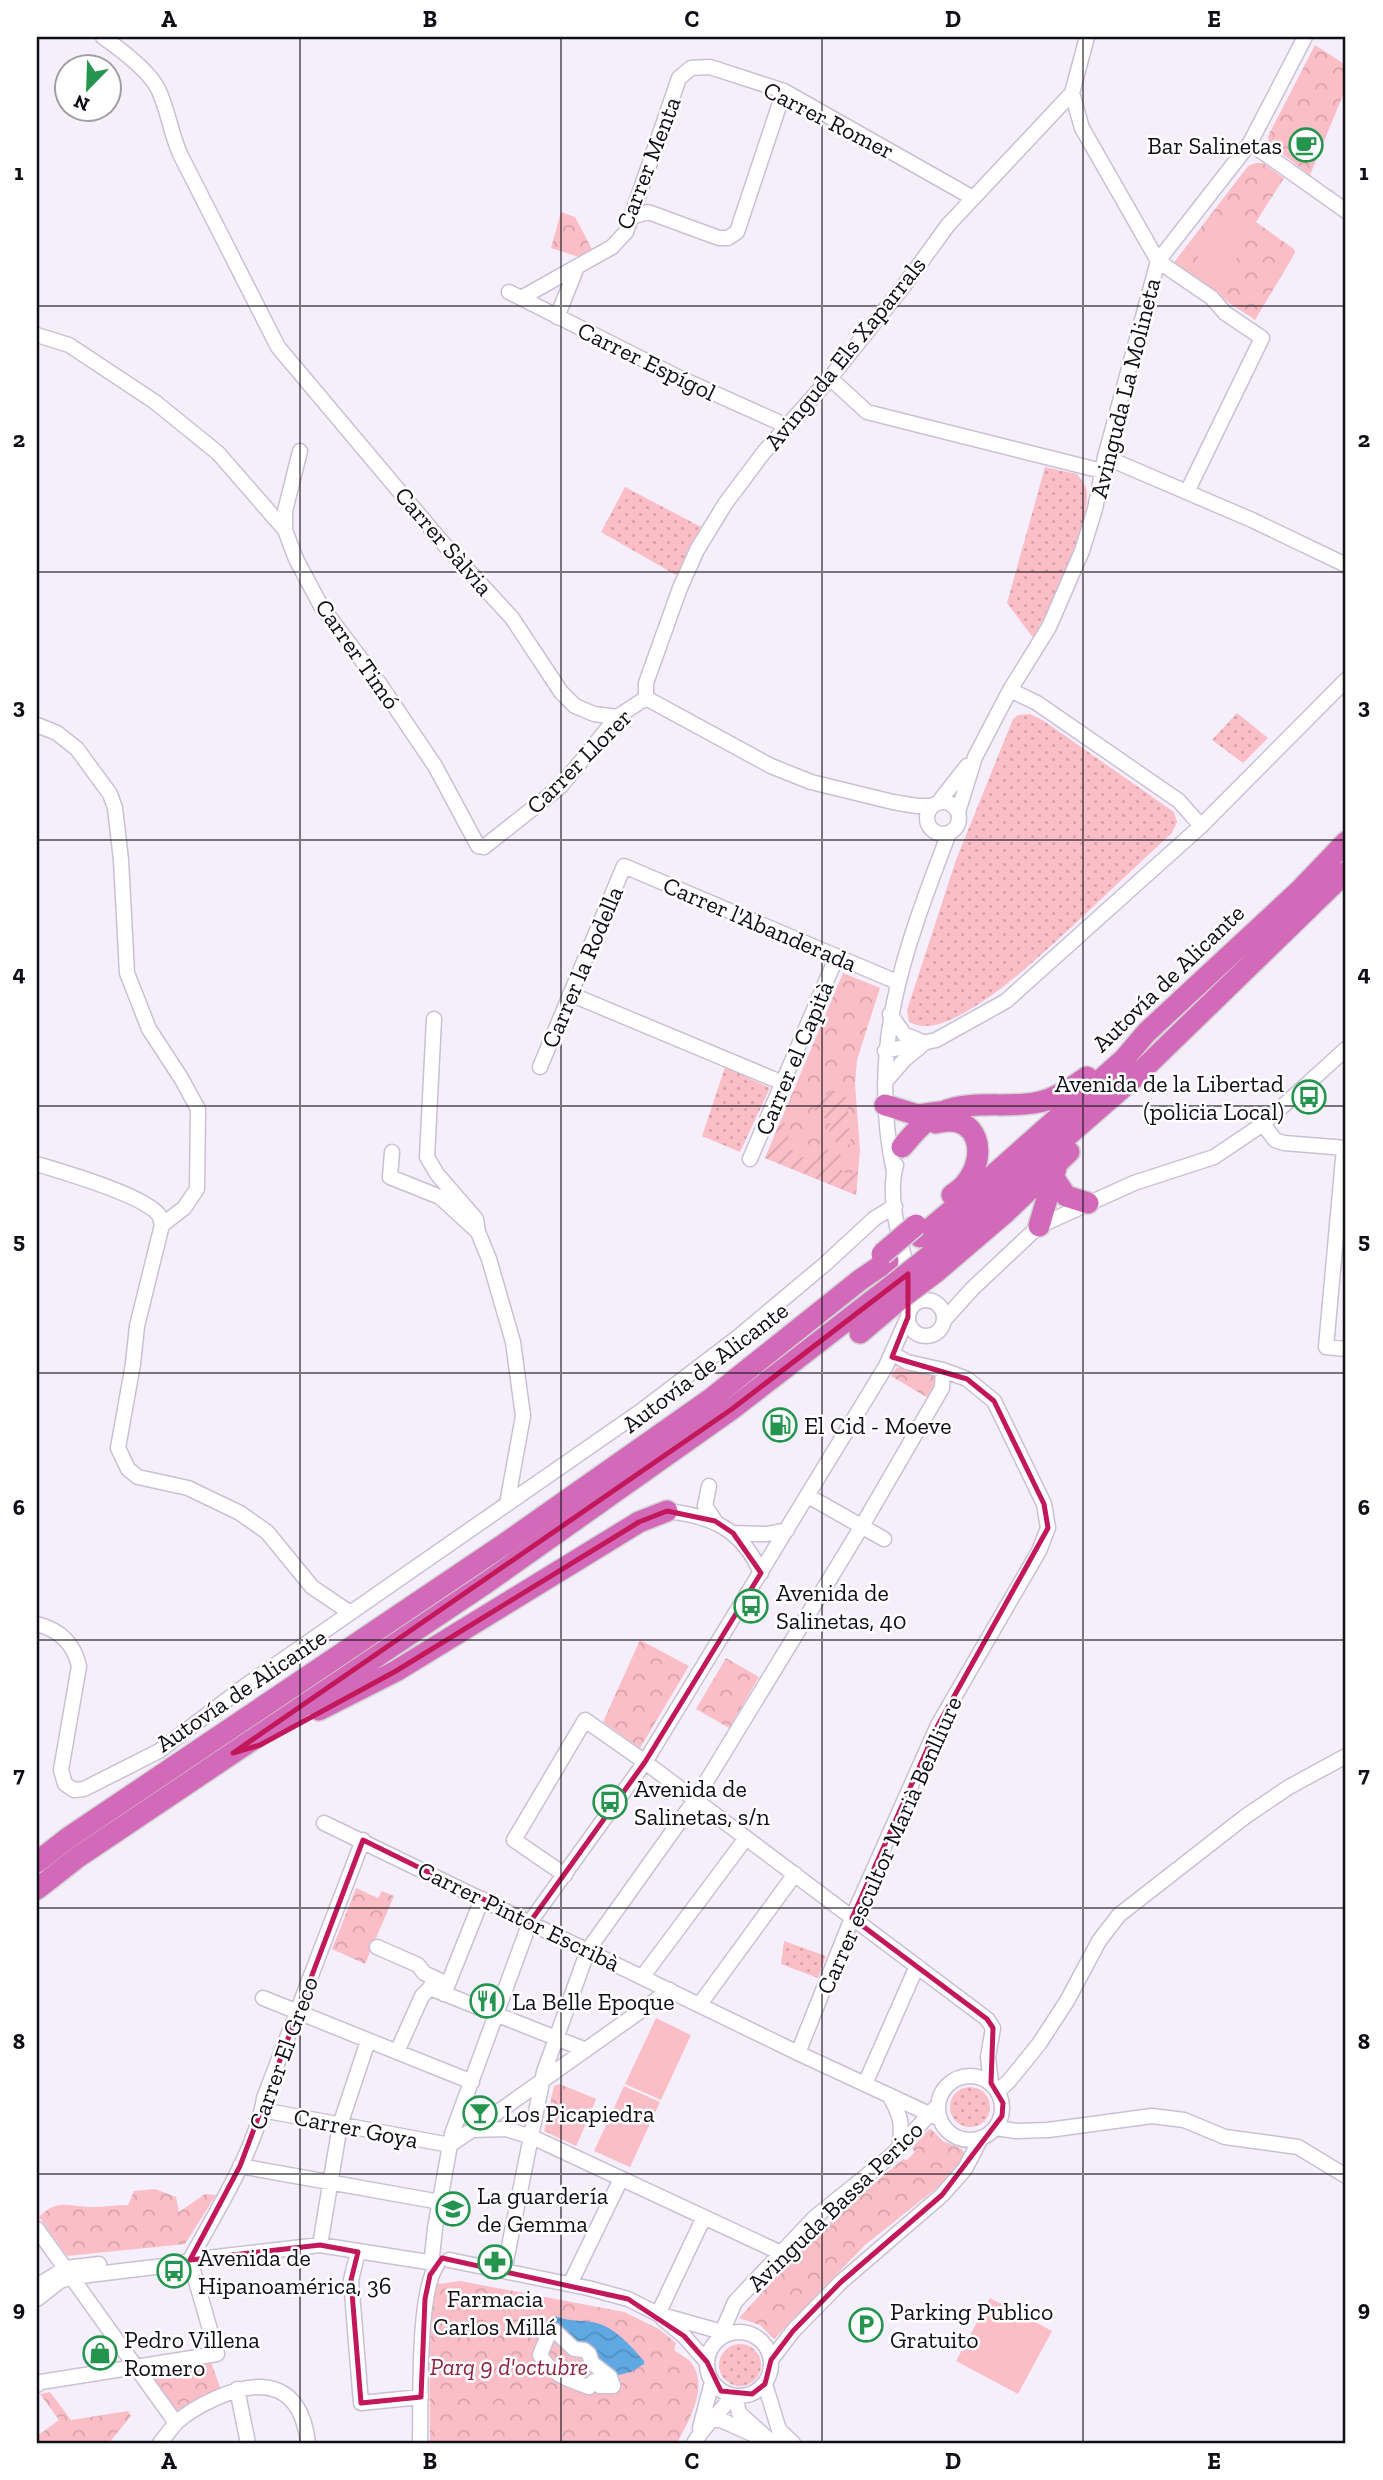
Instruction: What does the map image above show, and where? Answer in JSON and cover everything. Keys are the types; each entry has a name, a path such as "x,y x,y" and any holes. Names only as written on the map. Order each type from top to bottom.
{"highway":[{"name":"Autovía de Alicante","path":"37,1862 68,1838 558,1507 712,1398 885,1257 991,1177 1124,1059 1147,1032 1299,891 1346,842"},
{"name":"Autovía de Alicante","path":"37,1889 78,1857 486,1583 709,1425 904,1299 932,1264 1135,1077 1346,872"},
{"path":"886,1105 918,1115 967,1107 1034,1103 1052,1098 1069,1090 1124,1046 1147,1032"},
{"path":"932,1264 1005,1213 1055,1171 1121,1101 1135,1077"},
{"path":"902,1147 940,1112"},
{"path":"918,1231 965,1184 975,1166 978,1152 977,1140 971,1130 961,1122 940,1121 920,1128"},
{"path":"1055,1171 1066,1196 1088,1203"},
{"path":"1039,1226 1055,1171"},
{"path":"860,1333 904,1299"},
{"path":"233,1753 260,1745 335,1701 396,1671 639,1522 667,1511"}],"street":[{"name":"Carrer Sàlvia","path":"103,37 152,78 159,90 170,131 180,154 278,347 442,542 512,618 561,692 575,706 594,715 617,717"},
{"name":"Avinguda Els Xaparrals","path":"646,698 646,684 680,588 697,551 725,504 764,452 830,378 903,287 948,225 1072,93 1087,37"},
{"name":"Avinguda La Molineta","path":"958,812 975,757 1010,690 1049,627 1082,551 1158,261 1250,143 1305,37"},
{"name":"Carrer Romer","path":"679,78 691,68 710,67 784,92 973,198"},
{"name":"Carrer Menta","path":"515,295 541,287 577,267 612,247 626,232 679,78"},
{"path":"632,217 648,212 719,238 728,238 737,232 784,92"},
{"path":"1072,93 1082,128 1158,261 1212,298 1224,313 1262,338 1187,492"},
{"path":"1250,143 1346,211"},
{"path":"640,190 648,212"},
{"path":"560,311 577,267"},
{"path":"541,287 554,292 560,311"},
{"name":"Carrer Espígol","path":"515,295 560,311 680,378 787,426"},
{"path":"37,335 69,345 155,402 218,453 285,530"},
{"path":"830,378 867,412 1104,464 1187,492 1346,565"},
{"name":"Carrer Timó","path":"300,451 285,511 285,530 296,559 321,606 379,683 435,766 478,846"},
{"path":"885,1051 936,1040 1006,1001 1201,826 1346,680"},
{"path":"1010,690 1037,703 1179,801 1201,826"},
{"path":"646,698 771,766 811,782 917,806 946,802 953,805 958,812 959,820 956,827 949,832 897,982 885,1051 888,1145 894,1172 904,1299 908,1323 915,1333 926,1336"},
{"name":"Carrer Llorer","path":"478,846 484,847 561,786 617,717 646,698"},
{"path":"37,725 57,733 78,749 110,794 115,808 121,860 127,973 149,1029 198,1109 197,1189 184,1208 162,1225"},
{"name":"Avinguda La Molineta","path":"935,804 975,757"},
{"path":"893,802 937,832 949,832"},
{"path":"929,885 934,849 928,815 935,804"},
{"name":"Carrer l'Abanderada","path":"624,866 897,982"},
{"name":"Carrer la Rodella","path":"540,1067 624,866"},
{"name":"Carrer el Capità","path":"750,1159 837,956"},
{"path":"570,994 783,1083"},
{"path":"890,1014 904,1034 925,1043"},
{"path":"434,1019 427,1157 437,1174 476,1219 478,1233 489,1259 511,1331 521,1394 523,1416 507,1504"},
{"path":"885,1082 905,1059 925,1043"},
{"path":"420,2443 425,2299 430,2275 438,2260 440,2202 450,2145 530,1922 645,1762 890,1360 909,1343 937,1333 945,1319 972,1289 1039,1226 1134,1183 1214,1157 1263,1124 1346,1049"},
{"path":"886,1105 902,1147 894,1172"},
{"path":"1263,1124 1275,1140 1284,1143 1345,1148 1326,1347 1346,1349"},
{"path":"392,1152 390,1177 440,1197 478,1233"},
{"path":"37,1164 93,1181 148,1205 160,1216 162,1225 137,1326 118,1448 128,1469 138,1477 188,1488 240,1513 267,1532 312,1587 349,1612"},
{"path":"37,1624 56,1631 66,1640 75,1652 79,1666 61,1770 65,1784 74,1790 83,1789 159,1751 244,1686 641,1411 727,1346 824,1265 875,1218 895,1206"},
{"path":"904,1299 948,1300 972,1289"},
{"path":"904,1299 915,1303 931,1300 942,1308 945,1319"},
{"path":"890,1360 904,1299"},
{"name":"Carrer escultor Marià Benlliure","path":"798,2053 852,1918 938,1725 1039,1551 1048,1528 1044,1504 993,1401 967,1379 943,1370 890,1360"},
{"path":"504,2271 543,2082 588,1950 695,1800 862,1526 942,1388 943,1370"},
{"path":"709,1486 705,1506 715,1521"},
{"path":"808,1496 884,1539"},
{"path":"667,1511 715,1521 733,1533 753,1555 761,1573"},
{"path":"733,1533 767,1534 787,1530"},
{"path":"565,1875 514,1840 585,1720 917,1966 987,2019 993,2028 988,2057 995,2087 1003,2103 1002,2116 996,2128 980,2140 965,2169 942,2195 841,2282 793,2331 771,2360"},
{"path":"995,2087 1009,2081 1039,2043 1067,2001 1098,1941 1119,1915 1246,1816 1289,1787 1346,1756"},
{"name":"Carrer Pintor Escribà","path":"324,1823 798,2053 889,2095 936,2113"},
{"path":"643,1976 746,1838"},
{"name":"Carrer El Greco","path":"188,2260 240,2166 363,1840"},
{"path":"699,2004 795,1874"},
{"path":"397,2052 422,1996 439,1986 482,1899"},
{"path":"377,1947 418,1965 439,1986 497,2015 586,2050"},
{"path":"865,2084 917,1966"},
{"path":"450,2145 670,1990"},
{"path":"263,1998 472,2082"},
{"path":"320,2245 340,2125 368,2041"},
{"path":"980,2140 968,2141 946,2130 936,2113 941,2094 958,2078 969,2076 981,2078 995,2087"},
{"path":"889,2095 901,2116 899,2148"},
{"name":"Carrer Goya","path":"262,2110 450,2145"},
{"name":"Avinguda Bassa Perico","path":"688,2323 707,2320 731,2306 814,2218 899,2148 936,2113"},
{"path":"996,2128 1016,2131 1048,2130 1152,2116 1184,2120 1225,2137 1298,2147 1346,2176"},
{"path":"472,2130 506,2129 532,2137 781,2253"},
{"path":"240,2166 440,2202"},
{"path":"570,2284 621,2179"},
{"path":"658,2314 704,2217"},
{"path":"37,2229 176,2423"},
{"path":"37,2286 54,2273 179,2256 188,2260 320,2245 358,2252 438,2260 570,2284 628,2299 658,2314 725,2335"},
{"path":"358,2252 351,2280 361,2403 421,2398"},
{"path":"38,2381 217,2354 188,2260"},
{"path":"37,2299 69,2272"},
{"name":"Avinguda Bassa Perico","path":"725,2335 731,2306"},
{"path":"658,2314 684,2336 707,2362"},
{"path":"555,2331 574,2349 584,2350 589,2354 592,2363 610,2377 613,2386 600,2386 594,2381 589,2387 552,2371 540,2355 549,2333 555,2331"},
{"path":"736,2332 755,2336 768,2350 771,2360 765,2384 752,2394 733,2396 721,2391 708,2373 710,2349 725,2335 736,2332"},
{"path":"696,2440 712,2382"},
{"path":"765,2384 779,2430 793,2443"},
{"path":"160,2443 176,2423 207,2402 249,2386 270,2387 286,2395 300,2410 308,2443"},
{"path":"237,2389 248,2443"},
{"path":"696,2440 710,2420 733,2396"},
{"path":"733,2396 739,2413 772,2441"},
{"path":"710,2420 721,2420 772,2441"}],"highlighted area":[{"path":"908,1274 908,1317 892,1357 967,1379 994,1401 1044,1504 1048,1528 938,1725 852,1918 987,2019 993,2028 991,2083 1003,2103 1002,2116 942,2195 841,2282 793,2331 771,2360 765,2384 752,2394 721,2391 707,2362 684,2336 628,2299 442,2258 430,2275 425,2299 421,2397 361,2403 351,2280 358,2252 320,2245 190,2260 240,2166 363,1840 530,1922 645,1762 761,1573 733,1533 715,1521 667,1511 639,1522 396,1671 260,1745 233,1753 732,1409"}],"green space":[{"path":"1315,45 1346,65 1346,88 1310,175 1269,144 1268,136"},
{"path":"1263,163 1284,178 1256,222 1294,249 1295,253 1255,320 1172,265 1248,166"},
{"path":"561,212 575,217 592,249 579,257 551,248"},
{"path":"1226,212 1254,230 1219,286 1191,269"},
{"path":"1045,467 1077,474 1086,488 1087,502 1077,541 1034,639 1007,603"},
{"path":"625,487 703,528 676,575 601,532"},
{"path":"1237,713 1268,738 1243,763 1212,740"},
{"path":"1030,714 1174,812 1177,822 1172,833 1007,984 976,1006 948,1021 928,1026 915,1025 909,1022 907,1010 956,860 1013,719 1018,715"},
{"path":"843,973 880,988 857,1060 855,1083 860,1151 856,1195 765,1158"},
{"path":"725,1067 770,1088 740,1152 702,1136"},
{"path":"832,1091 841,1092 849,1101 850,1148 829,1139 830,1122 813,1109"},
{"path":"781,1120 789,1128 787,1146 802,1157 816,1161 826,1149 843,1156 841,1169 849,1176 853,1175 852,1165 859,1156 856,1195 765,1158"},
{"path":"897,1367 935,1376 938,1382 928,1398 891,1376"},
{"path":"640,1640 689,1666 640,1748 603,1722"},
{"path":"726,1658 759,1677 729,1728 696,1709"},
{"path":"356,1888 378,1898 382,1891 394,1896 365,1964 332,1949"},
{"path":"784,1941 826,1956 818,1978 781,1964"},
{"path":"656,2018 691,2035 661,2100 625,2084"},
{"path":"560,2084 596,2099 576,2146 544,2131 554,2086"},
{"path":"624,2086 660,2102 630,2167 594,2151"},
{"path":"970,2087 984,2093 990,2107 984,2121 970,2127 956,2121 950,2107 956,2093"},
{"path":"569,2088 596,2099 576,2146 549,2133"},
{"path":"931,2129 943,2141 962,2149 964,2153 953,2175 865,2245 774,2339 760,2325 739,2318 802,2248 903,2159 907,2160 915,2152 912,2148"},
{"path":"155,2189 176,2197 179,2212 205,2194 216,2195 185,2244 67,2256 39,2217 59,2205 128,2205 134,2191"},
{"name":"Parq 9 d'octubre","path":"460,2281 624,2312 659,2329 676,2343 674,2350 692,2364 697,2373 698,2393 695,2404 677,2443 430,2443 434,2294 438,2284"},
{"path":"990,2298 1052,2331 1018,2394 956,2361"},
{"path":"740,2344 755,2350 761,2365 755,2380 740,2386 725,2380 719,2365 725,2350"},
{"path":"211,2362 221,2390 174,2412 151,2376"},
{"path":"50,2392 71,2420 128,2411 131,2416 109,2443 37,2443 37,2436 59,2420 40,2394"}],"water":[{"path":"555,2316 606,2327 630,2345 644,2364 631,2372 610,2377 553,2326 550,2320"}],"place":[{"name":"Bar Salinetas","path":"1306,145"},
{"name":"Avenida de la Libertad (policia Local)","path":"1309,1097"},
{"name":"El Cid - Moeve","path":"780,1425"},
{"name":"Avenida de Salinetas, 40","path":"751,1606"},
{"name":"Avenida de Salinetas, s/n","path":"610,1802"},
{"name":"La Belle Epoque","path":"487,2001"},
{"name":"Los Picapiedra","path":"480,2113"},
{"name":"La guardería de Gemma","path":"453,2209"},
{"name":"Farmacia Carlos Millá","path":"495,2262"},
{"name":"Avenida de Hipanoamérica, 36","path":"174,2271"},
{"name":"Parking Publico Gratuito","path":"866,2325"},
{"name":"Pedro Villena Romero","path":"100,2353"}]}
